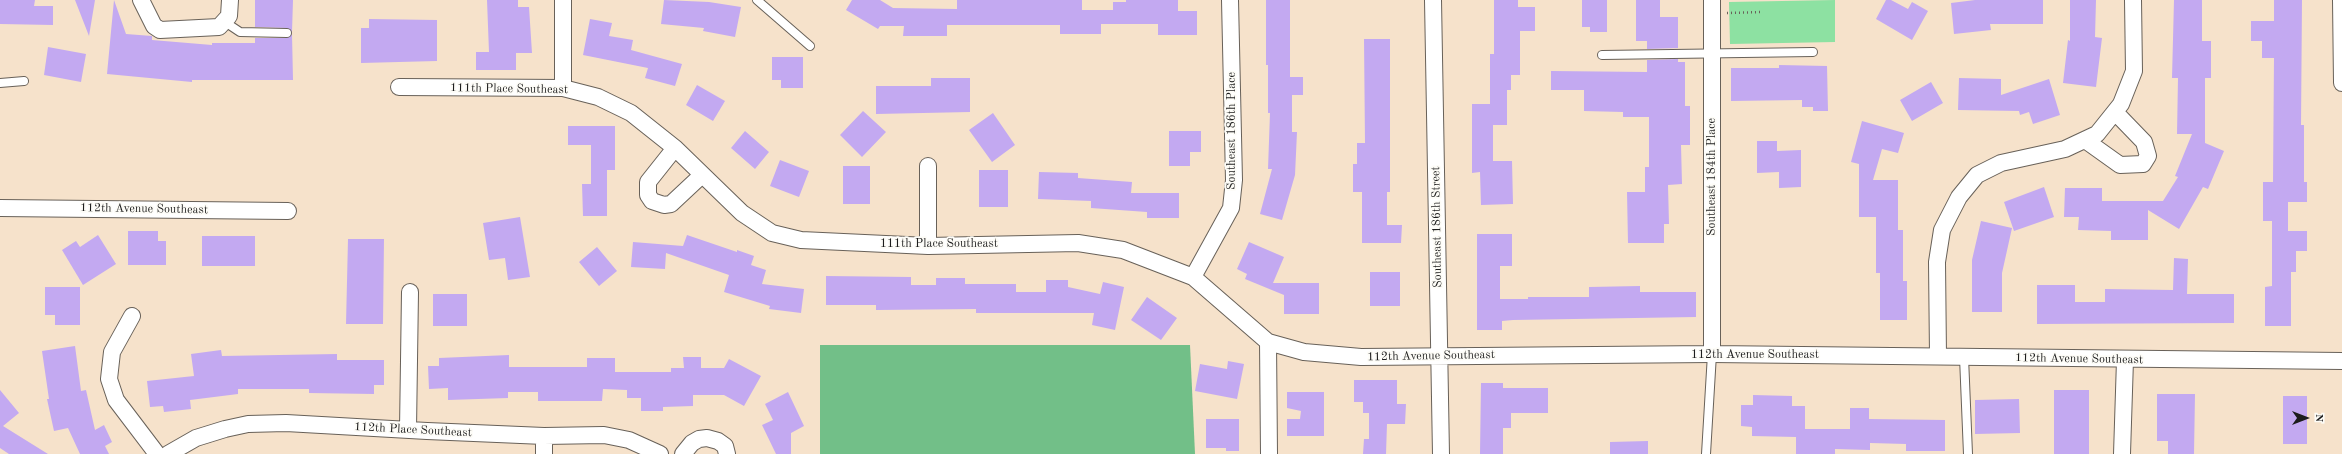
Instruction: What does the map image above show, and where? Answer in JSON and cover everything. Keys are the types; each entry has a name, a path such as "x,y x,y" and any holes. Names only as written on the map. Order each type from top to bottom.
{"street":[{"path":"141,0 154,26 160,30 219,27 229,16 230,0"},
{"path":"563,0 563,88"},
{"name":"Southeast 186th Place","path":"1193,277 1231,208 1234,180 1230,0"},
{"name":"Southeast 186th Street","path":"1433,0 1441,454"},
{"path":"1938,356 1937,262 1942,230 1959,197 1976,175 2001,163 2065,149 2097,134 2121,104 2134,71 2133,0"},
{"path":"2341,0 2342,83"},
{"name":"Southeast 184th Place","path":"1712,6 1712,354"},
{"name":"111th Place Southeast","path":"399,88 563,88 598,97 631,113 675,148 742,214 772,234 801,240 928,246 1078,243 1123,250 1193,277"},
{"path":"2085,140 2120,165 2143,164 2148,156 2144,142 2115,112"},
{"path":"675,148 648,182 648,195 652,201 664,205 671,204 702,175"},
{"path":"928,166 928,246"},
{"name":"112th Avenue Southeast","path":"0,208 288,211"},
{"name":"112th Avenue Southeast","path":"1193,277 1268,342 1304,352 1361,357 1712,354 1938,356 2125,360 2342,361"},
{"path":"408,429 410,292"},
{"path":"132,316 112,352 109,380 116,400 157,454"},
{"path":"1268,342 1268,454"},
{"path":"2122,454 2125,360"},
{"name":"112th Place Southeast","path":"168,454 196,438 248,424 286,423 544,436 604,435 629,440 660,454"},
{"path":"544,436 544,454"},
{"path":"683,454 692,443 699,439 708,438 718,441 725,446 727,454"}],"lane":[{"path":"757,0 810,46"},
{"path":"225,22 240,32 288,33"},
{"path":"1602,55 1812,52"},
{"path":"0,83 24,81"},
{"path":"1706,454 1712,354"},
{"path":"1964,357 1968,454"}],"path":[{"path":"1712,6 1762,12"}],"green space":[{"path":"1835,0 1835,42 1730,44 1729,2"},
{"path":"820,345 1190,345 1195,454 820,454"}],"building":[{"path":"0,0 35,0 34,6 53,6 53,25 0,24"},
{"path":"75,0 95,0 89,36"},
{"path":"114,0 126,34 152,36 152,40 212,45 212,43 255,43 255,38 287,38 292,34 293,80 192,80 192,82 107,74"},
{"path":"255,0 293,0 292,32 287,28 255,27"},
{"path":"487,0 518,0 518,7 529,7 532,53 516,53 516,70 476,70 476,52 489,52"},
{"path":"664,0 709,2 741,7 735,37 703,31 704,28 661,24"},
{"path":"852,0 880,0 893,8 957,9 957,0 1082,0 1082,10 1113,10 1113,2 1126,2 1126,0 1178,0 1178,11 1197,11 1197,35 1158,35 1158,24 1101,24 1101,34 1060,34 1060,25 947,25 947,36 903,36 904,26 880,26 878,29 846,10"},
{"path":"1266,0 1290,0 1290,77 1303,77 1303,95 1292,95 1292,132 1297,132 1295,175 1282,220 1260,214 1272,169 1268,169 1270,113 1268,113 1268,65 1266,65"},
{"path":"1494,0 1518,0 1518,7 1535,7 1535,31 1520,31 1520,75 1511,75 1511,90 1507,90 1507,125 1493,125 1493,161 1512,161 1513,204 1481,205 1480,172 1472,173 1472,104 1490,104 1490,54 1494,54"},
{"path":"1582,0 1607,0 1607,32 1590,32 1590,27 1582,27"},
{"path":"1636,0 1660,0 1660,17 1678,17 1678,48 1647,49 1647,41 1636,41"},
{"path":"1886,0 1891,0 1908,9 1912,2 1928,11 1912,40 1876,19"},
{"path":"1975,0 2043,0 2043,24 1990,24 1991,30 1954,34 1951,3"},
{"path":"2070,0 2096,0 2095,37 2102,38 2096,87 2063,83 2068,40 2070,41"},
{"path":"2174,0 2202,0 2202,41 2211,41 2211,78 2205,78 2205,143 2224,151 2208,189 2203,187 2179,229 2148,210 2148,240 2111,240 2111,231 2078,230 2079,217 2064,217 2065,188 2102,188 2102,201 2163,201 2178,177 2175,176 2192,134 2177,134 2178,78 2172,78"},
{"path":"2274,0 2302,0 2301,125 2304,125 2304,182 2307,182 2307,202 2288,202 2288,231 2307,231 2307,251 2296,251 2296,272 2291,272 2291,326 2265,326 2265,287 2272,286 2272,221 2263,221 2263,182 2273,182 2274,58 2262,58 2262,41 2251,41 2251,21 2274,21"},
{"path":"369,19 437,20 437,61 361,63 361,28 369,28"},
{"path":"590,19 612,23 609,36 633,40 631,50 682,64 675,86 645,78 648,68 583,55"},
{"path":"1364,39 1390,39 1390,192 1387,192 1387,225 1402,225 1401,243 1362,243 1362,192 1353,192 1353,164 1357,164 1357,143 1365,143"},
{"path":"48,47 86,54 81,82 44,75"},
{"path":"772,57 803,57 803,88 781,88 781,80 772,80"},
{"path":"1678,59 1678,62 1685,62 1685,106 1690,106 1690,145 1681,145 1682,184 1668,185 1669,224 1664,224 1664,243 1628,243 1627,192 1645,192 1645,167 1649,167 1649,117 1623,117 1623,112 1584,111 1584,90 1551,90 1551,71 1647,72 1647,60"},
{"path":"1779,65 1827,66 1828,111 1813,111 1813,107 1802,107 1802,100 1731,101 1731,68 1779,68"},
{"path":"931,78 970,78 970,112 876,114 876,86 931,86"},
{"path":"1959,78 2001,79 2001,95 2049,79 2060,115 2033,124 2029,112 2020,115 2019,111 1958,110"},
{"path":"1931,82 1943,103 1912,121 1900,100"},
{"path":"697,85 725,101 713,121 686,105"},
{"path":"863,111 886,132 862,157 840,135"},
{"path":"993,113 1015,145 992,162 969,130"},
{"path":"1862,121 1904,133 1898,153 1882,149 1873,180 1898,180 1898,230 1903,230 1903,281 1907,281 1907,320 1880,320 1880,273 1876,273 1876,217 1859,217 1859,164 1851,162"},
{"path":"568,126 615,126 615,170 607,170 607,216 583,216 582,184 591,184 591,145 568,145"},
{"path":"745,131 769,152 755,169 731,148"},
{"path":"1169,131 1201,131 1201,152 1190,152 1190,166 1169,166"},
{"path":"1757,141 1777,141 1777,151 1801,150 1801,187 1779,188 1779,172 1757,173"},
{"path":"780,160 809,171 799,197 770,186"},
{"path":"843,166 870,166 870,204 843,204"},
{"path":"979,170 1008,170 1008,207 979,207"},
{"path":"1039,172 1078,173 1078,178 1132,182 1131,193 1179,193 1179,218 1147,218 1147,212 1091,208 1091,201 1038,199"},
{"path":"2044,187 2054,217 2014,231 2004,202"},
{"path":"520,217 530,277 508,280 505,258 489,260 483,223"},
{"path":"1981,221 2012,228 2002,273 2002,312 1972,312 1972,260"},
{"path":"128,231 158,231 158,241 166,241 166,265 128,265"},
{"path":"1477,234 1512,234 1512,266 1500,266 1500,299 1528,299 1528,297 1589,297 1589,287 1640,286 1640,292 1696,292 1696,317 1513,320 1502,321 1502,330 1477,330"},
{"path":"98,235 116,264 83,285 62,250 76,241 80,247"},
{"path":"687,235 737,252 737,250 754,256 751,265 766,270 762,284 804,289 801,313 769,309 770,306 724,292 729,275 666,253 665,269 631,267 633,242 683,246"},
{"path":"202,236 255,236 255,266 202,266"},
{"path":"348,239 384,239 383,324 346,324"},
{"path":"1249,242 1284,257 1273,283 1319,283 1319,314 1284,314 1284,295 1245,279 1247,274 1237,269"},
{"path":"597,247 617,271 599,286 579,262"},
{"path":"2174,258 2188,259 2187,294 2234,294 2234,323 2037,324 2037,285 2075,285 2075,302 2105,302 2105,289 2173,290"},
{"path":"1370,272 1400,272 1400,306 1370,306"},
{"path":"826,276 911,277 911,285 936,285 936,278 965,278 965,284 1016,284 1016,292 1046,292 1046,280 1068,280 1068,287 1100,294 1103,282 1124,287 1115,330 1092,325 1094,313 976,313 976,309 876,310 876,305 826,305"},
{"path":"45,287 80,287 80,325 55,325 55,315 45,315"},
{"path":"433,294 467,294 467,326 433,326"},
{"path":"1147,297 1177,318 1161,340 1131,320"},
{"path":"75,346 81,391 86,390 95,430 104,425 112,442 105,446 109,454 80,454 68,428 54,431 47,399 49,399 42,351"},
{"path":"221,350 222,356 337,354 337,360 384,360 384,385 374,385 374,394 309,393 309,389 238,389 238,394 190,400 191,409 164,412 163,406 150,407 147,381 194,376 191,354"},
{"path":"509,355 509,367 587,367 587,358 615,358 615,372 671,372 671,368 684,368 683,357 701,357 701,368 724,368 729,359 761,376 744,406 724,395 693,395 693,406 663,407 663,411 641,411 641,398 627,398 627,390 603,389 602,401 538,401 538,392 508,392 508,398 448,400 448,388 429,389 428,366 439,366 439,358"},
{"path":"1228,361 1244,364 1237,399 1195,391 1200,364 1227,369"},
{"path":"1354,380 1397,380 1397,404 1406,404 1405,424 1387,424 1386,454 1363,454 1364,439 1369,439 1369,413 1363,413 1363,402 1354,402"},
{"path":"1481,383 1503,383 1503,388 1548,388 1548,413 1511,413 1511,428 1503,428 1503,454 1480,454"},
{"path":"0,390 19,413 3,426 48,454 9,454 0,448"},
{"path":"2054,390 2089,390 2089,454 2054,454"},
{"path":"788,392 804,426 791,433 791,454 776,454 762,425 773,420 765,404"},
{"path":"1287,392 1324,392 1324,436 1287,436 1287,419 1300,419 1301,411 1287,408"},
{"path":"2157,394 2195,394 2194,454 2168,454 2168,441 2157,441"},
{"path":"1753,395 1792,396 1792,406 1805,406 1805,429 1850,429 1850,408 1869,408 1869,419 1945,420 1945,451 1906,451 1906,444 1870,443 1870,450 1835,449 1835,454 1796,454 1796,437 1752,436 1752,427 1741,426 1741,405 1753,405"},
{"path":"2283,396 2307,396 2307,444 2283,444"},
{"path":"2019,399 2020,433 1975,434 1975,400"},
{"path":"1206,419 1239,419 1239,451 1226,451 1226,448 1206,448"},
{"path":"1648,441 1648,454 1610,454 1610,442"}]}
